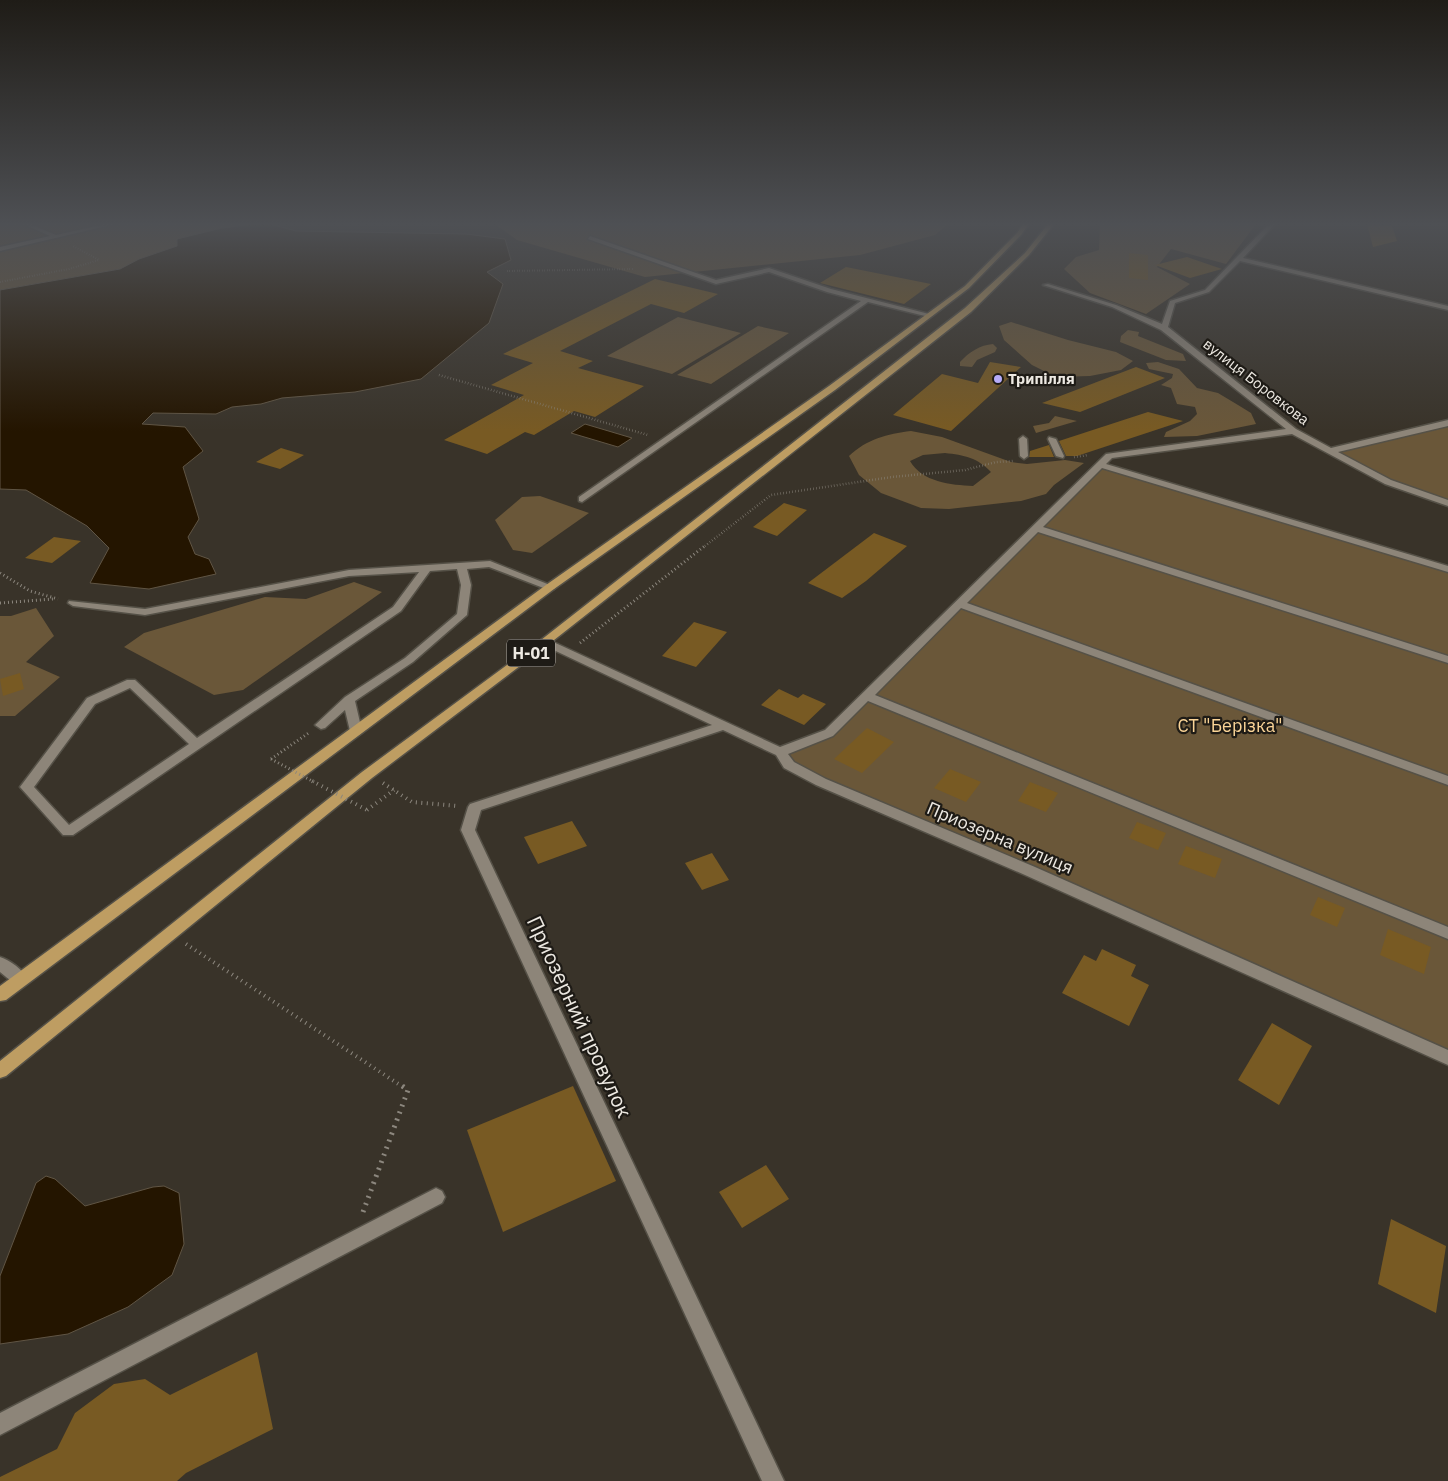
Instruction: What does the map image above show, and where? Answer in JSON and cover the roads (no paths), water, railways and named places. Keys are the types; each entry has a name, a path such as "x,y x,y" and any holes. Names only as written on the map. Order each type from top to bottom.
{"main road":[{"name":"Н-01","path":"0,995 550,587 824,393 959,293"},
{"name":"Н-01","path":"0,1071 367,775 545,642 968,310 986,293"}],"street":[{"path":"838,293 929,315"},
{"name":"вулиця Боровкова","path":"1072,293 1114,306 1164,328 1293,432 1388,482 1448,504"},
{"path":"1164,328 1172,302 1200,293"},
{"path":"1385,293 1448,308"},
{"path":"582,499 867,300"},
{"path":"1330,451 1448,423"},
{"path":"780,752 829,733 1109,456 1293,432"},
{"path":"1022,458 1024,439"},
{"path":"1052,439 1064,457"},
{"path":"1100,465 1448,569"},
{"path":"1036,528 1448,660"},
{"path":"73,603 145,612 349,573 490,564 550,587"},
{"path":"320,725 349,700 409,660 462,615 466,584 461,566"},
{"path":"198,745 131,683 91,701 27,787 68,832 198,745 397,609 427,568"},
{"path":"959,604 1448,781"},
{"name":"Приозерна вулиця","path":"545,642 780,752 789,765 821,782 1048,879 1448,1058"},
{"path":"867,696 1448,933"},
{"path":"349,700 356,731"},
{"name":"Приозерний провулок","path":"725,725 475,807 468,830 773,1481"},
{"path":"0,963 20,979"},
{"path":"0,1424 436,1197"}],"place":[{"name":"Трипілля","path":"998,379"}],"park label":[{"name":"СТ \"Берізка\"","path":"1230,726"}]}
